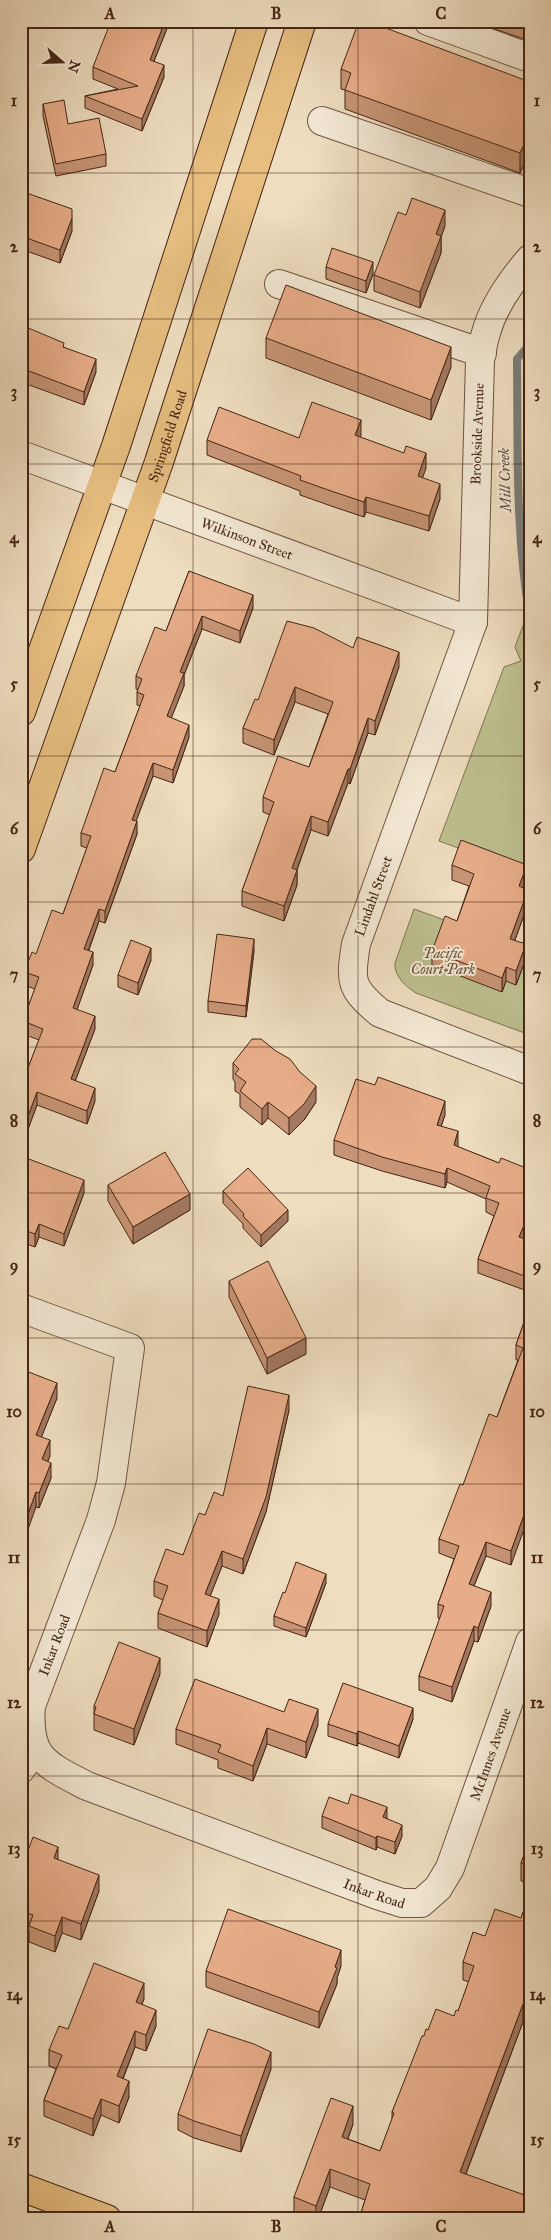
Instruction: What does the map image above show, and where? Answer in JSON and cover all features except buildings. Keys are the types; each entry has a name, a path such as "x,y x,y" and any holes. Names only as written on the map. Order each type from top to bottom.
{"main road":[{"path":"21,712 102,485 180,254 254,21"},
{"name":"Springfield Road","path":"21,849 159,462 302,21"},
{"path":"21,2187 107,2219"}],"street":[{"path":"428,21 530,58"},
{"path":"322,121 530,193"},
{"name":"Brookside Avenue","path":"473,622 475,499 482,353 486,332 496,310 512,281 530,259"},
{"path":"279,284 482,353"},
{"name":"Wilkinson Street","path":"21,456 473,622"},
{"name":"Lindahl Street","path":"473,622 356,944 351,975 360,997 380,1013 530,1071"},
{"name":"Inkar Road","path":"21,1308 130,1348 111,1483 101,1520 31,1706 28,1759 49,1766 87,1786 402,1903 421,1903 438,1888 450,1868"},
{"name":"McInnes Avenue","path":"450,1868 530,1642"}],"green space":[{"path":"530,607 530,874 439,841 504,667 521,661 515,647"},
{"name":"Pacific Court Park","path":"414,909 530,951 530,1035 416,993 404,984 396,972 395,963"}],"waterway":[{"name":"Mill Creek","path":"530,344 517,359 520,521 525,586 530,618"}]}
